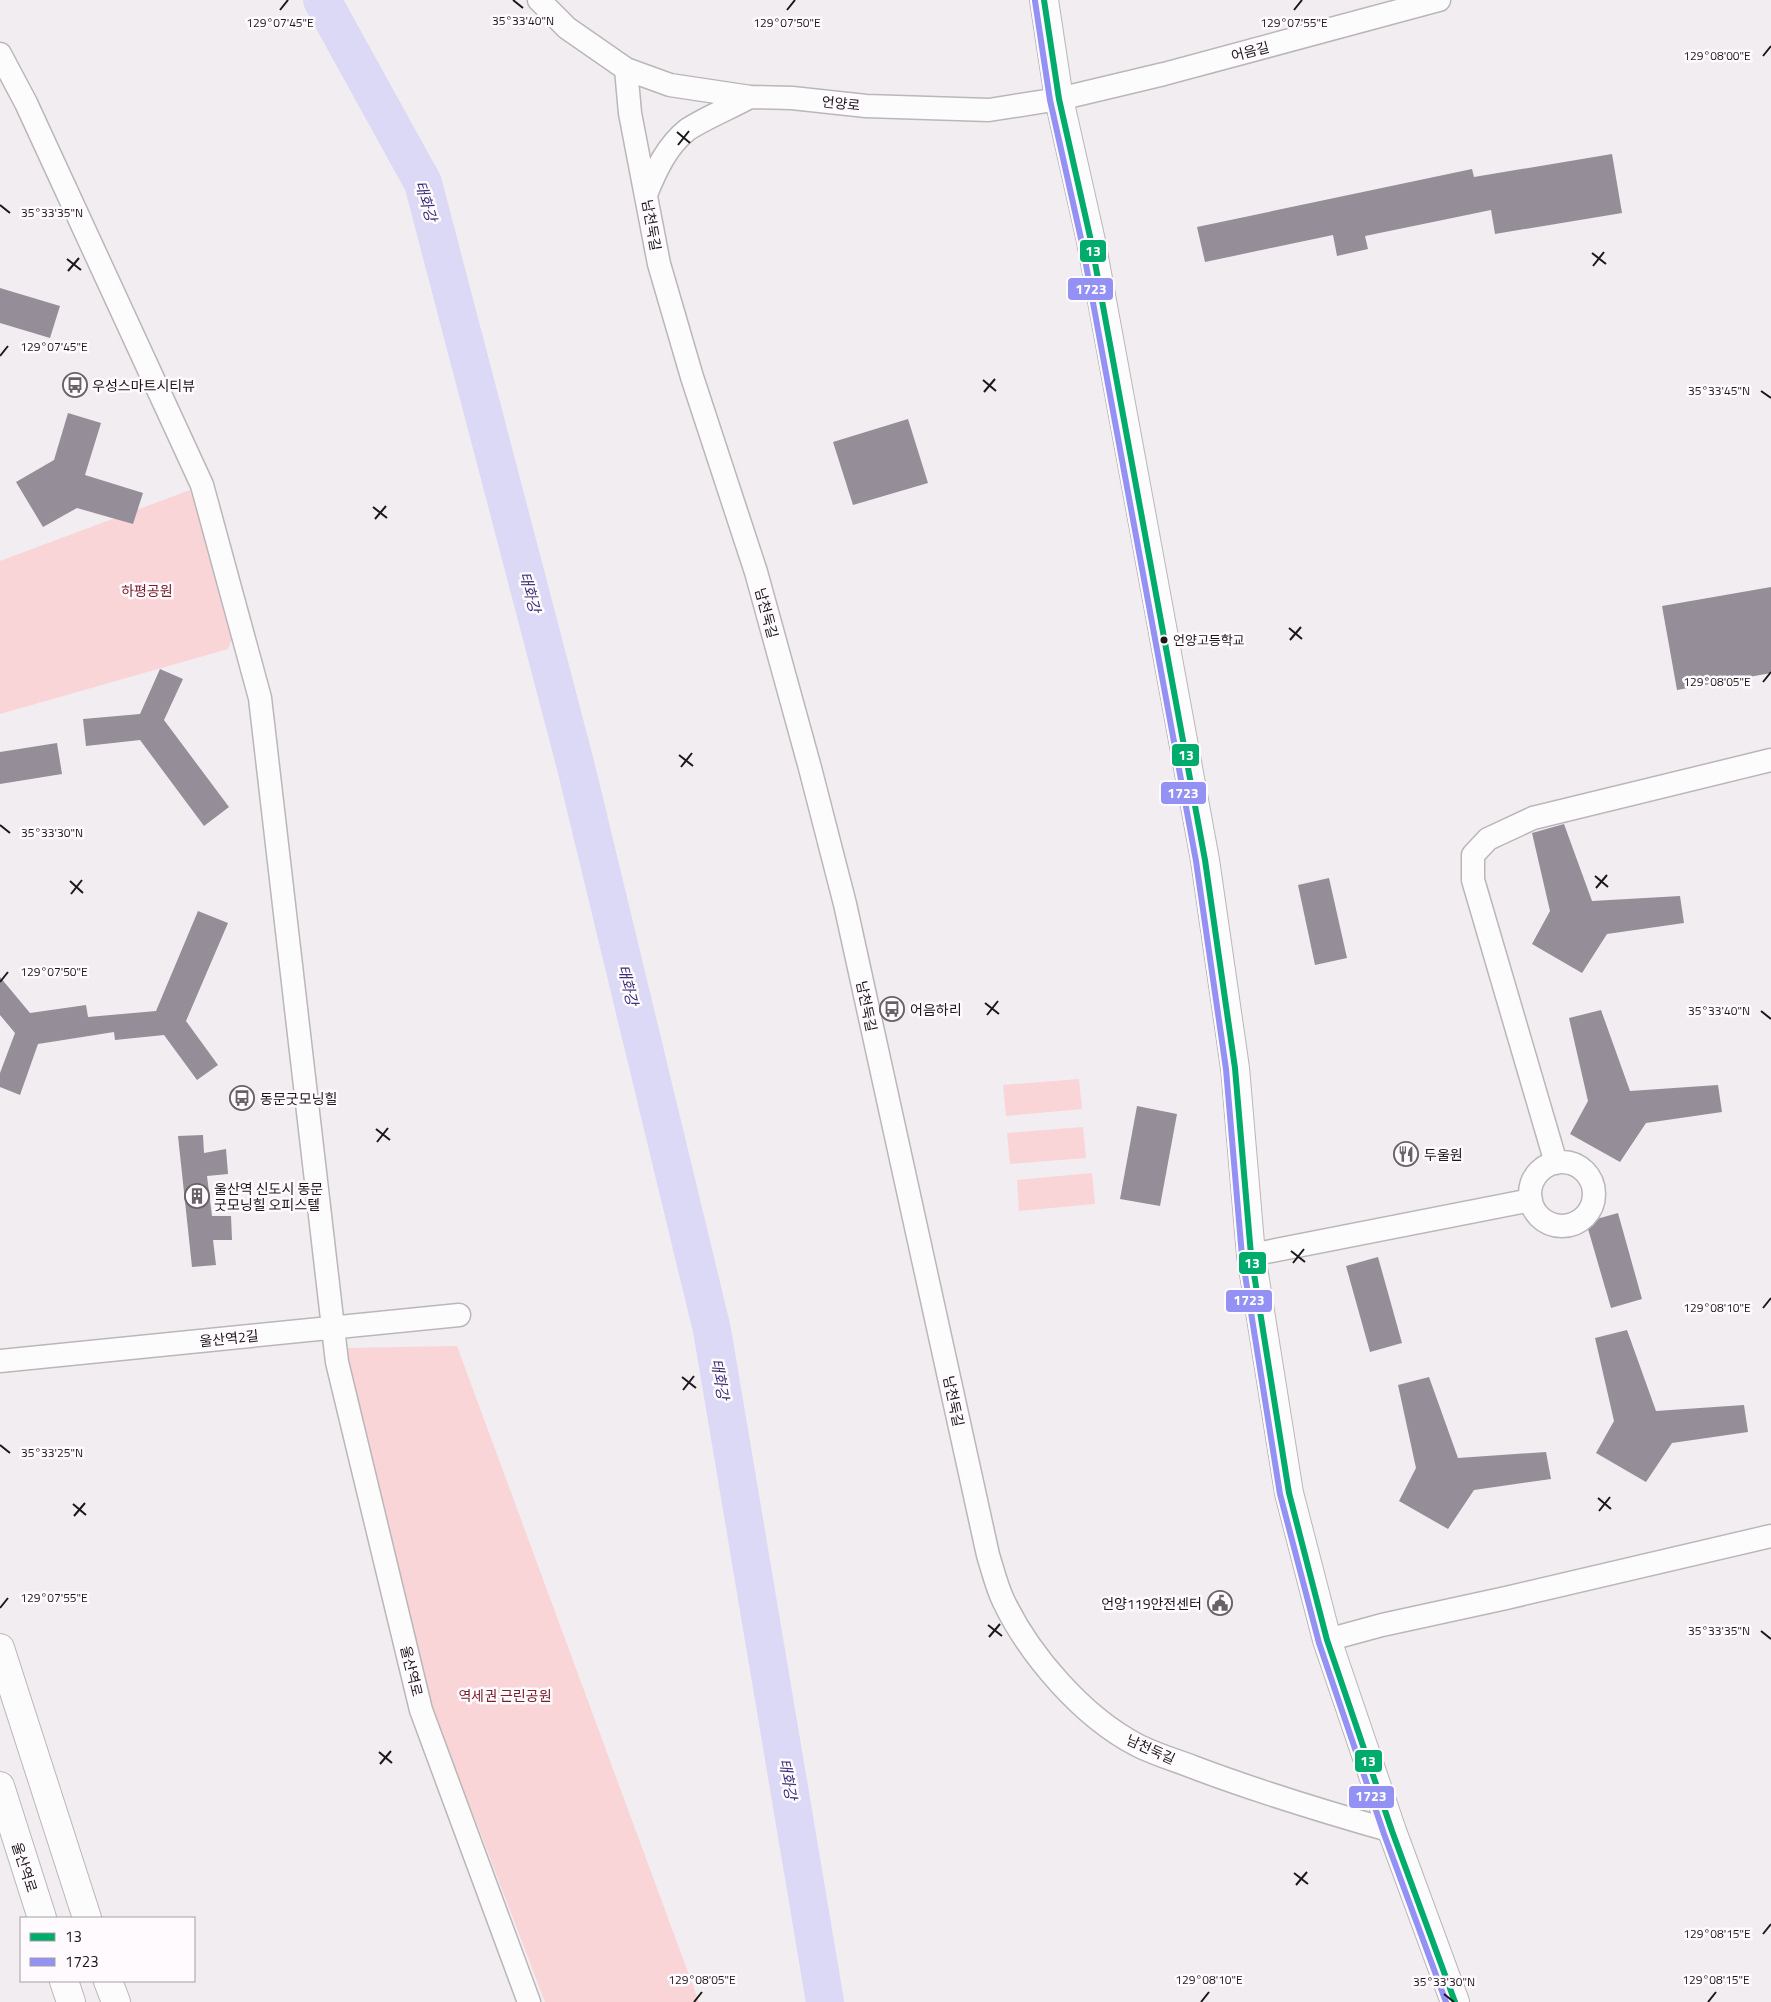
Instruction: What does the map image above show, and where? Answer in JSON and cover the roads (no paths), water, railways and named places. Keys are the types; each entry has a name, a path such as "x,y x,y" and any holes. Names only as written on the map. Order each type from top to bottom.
{"main road":[{"path":"1044,0 1059,99 1091,240 1205,860 1235,1068 1251,1255 1289,1492 1327,1640 1392,1831 1455,2002"},
{"path":"0,1648 87,1917"},
{"name":"울산역로","path":"0,1786 42,1917"},
{"path":"64,1982 71,2002"},
{"path":"108,1982 116,2002"}],"street":[{"path":"539,0 567,28 626,69"},
{"name":"어음길","path":"1059,99 1164,74 1439,0"},
{"name":"울산역로","path":"0,54 26,103 202,485 260,698 337,1362 421,1710 528,2002"},
{"name":"언양로","path":"626,69 670,85 750,97 792,98 866,106 989,110 1059,99"},
{"name":"남천둑길","path":"626,69 630,113 659,264 692,377 756,572 845,904 984,1536 1002,1600 1017,1628 1038,1658 1061,1685 1114,1731 1137,1745 1300,1805 1392,1831"},
{"path":"646,192 658,165 687,130 750,97"},
{"path":"1556,1163 1473,880 1472,855 1488,839 1533,818 1771,760"},
{"path":"1556,1163 1571,1163 1581,1168 1589,1176 1593,1186 1592,1206 1587,1215 1570,1225 1559,1226 1541,1218 1534,1210 1531,1200 1531,1189 1534,1179 1541,1170 1556,1163"},
{"path":"1251,1255 1531,1200"},
{"name":"울산역2길","path":"0,1361 459,1315"},
{"path":"1327,1640 1382,1625 1771,1536"}],"waterway":[{"name":"태화강","path":"322,0 423,183 576,767 712,1330 825,2002"}],"place":[{"name":"우성스마트시티뷰","path":"75,385"},
{"name":"언양고등학교","path":"1164,640"},
{"name":"어음하리","path":"892,1009"},
{"name":"동문굿모닝힐","path":"242,1098"},
{"name":"두울원","path":"1406,1154"},
{"name":"울산역 신도시 동문 굿모닝힐 오피스텔","path":"197,1196"},
{"name":"언양119안전센터","path":"1220,1603"}],"park label":[{"name":"하평공원","path":"147,590"},
{"name":"역세권 근린공원","path":"505,1695"}]}
